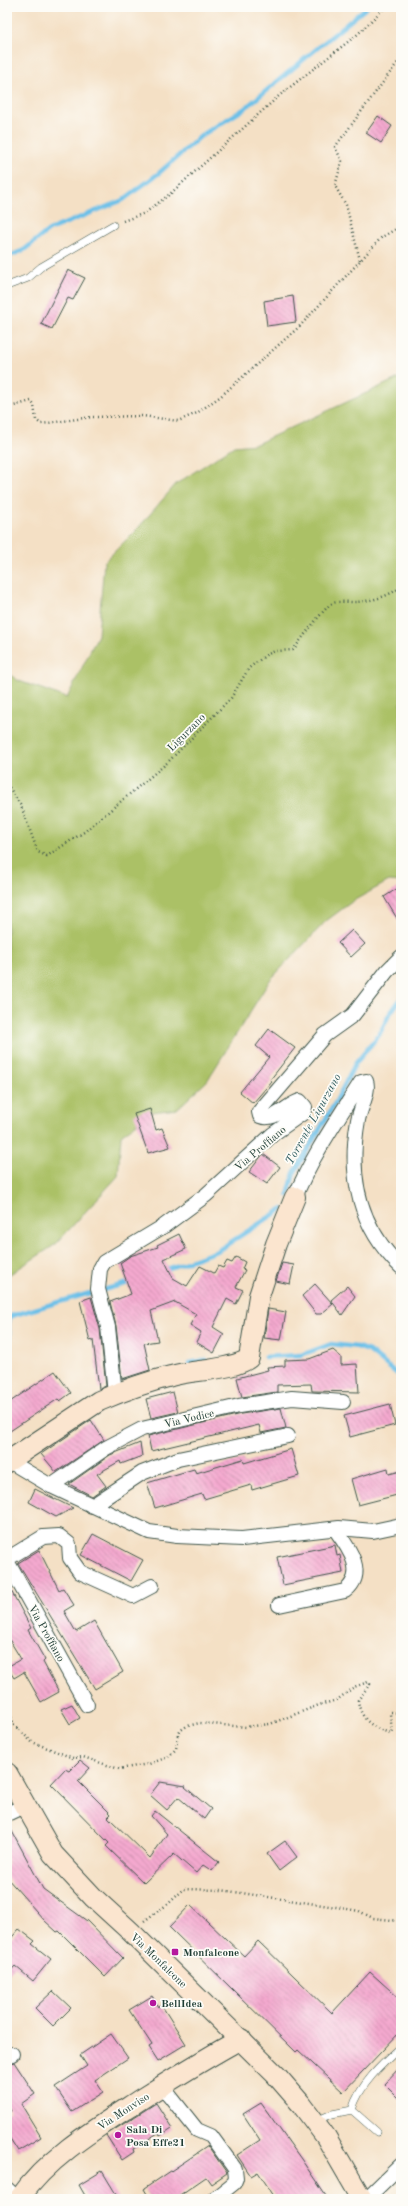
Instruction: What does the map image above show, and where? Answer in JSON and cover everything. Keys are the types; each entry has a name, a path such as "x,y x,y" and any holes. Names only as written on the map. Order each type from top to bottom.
{"street":[{"name":"Via Proffiano","path":"115,1394 108,1326 98,1289 100,1269 104,1262 164,1226 206,1195 273,1134 303,1113 305,1107 300,1101 273,1116 265,1118 260,1116 260,1112 325,1035 353,1015 387,971 401,957"},
{"path":"401,1266 387,1253 376,1235 364,1210 355,1183 354,1151 358,1120 366,1088 366,1081 361,1082 320,1145 307,1169 295,1197 276,1244 259,1296 249,1358 243,1362 232,1365 173,1375 115,1394 99,1401 8,1461 51,1486 149,1532 177,1536 242,1539 335,1529 373,1531 401,1525"},
{"name":"Via Vodice","path":"51,1486 106,1448 142,1429 239,1406 292,1398 343,1402"},
{"path":"92,1506 142,1473 178,1459 288,1436"},
{"path":"279,1605 345,1591 352,1586 356,1577 357,1567 347,1546 335,1529"},
{"name":"Via Proffiano","path":"88,1705 7,1560 43,1537 59,1536 69,1544 70,1558 80,1572 133,1596 152,1586"},
{"name":"Via Monfalcone","path":"7,1773 15,1810 94,1898 130,1931 276,2075 314,2122 343,2165 362,2199"},
{"name":"Via Monviso","path":"19,2199 31,2182 77,2142 162,2086 241,2039"},
{"path":"162,2086 197,2130 211,2136 235,2170 236,2178 234,2183 214,2199"},
{"path":"366,2199 401,2165"},
{"path":"7,2189 19,2199"}],"lane":[{"path":"7,286 28,278 42,267 114,225"},
{"path":"352,2110 360,2092 367,2082 401,2047"},
{"path":"314,2122 332,2114 352,2110"},
{"path":"352,2110 376,2132"}],"path":[{"path":"114,225 145,213 170,194 280,95 358,34 385,7"},
{"path":"360,260 346,205 335,186 342,161 335,147 401,58"},
{"path":"7,408 31,401 34,405 36,420 42,424 92,417 143,416 178,421 197,413 221,396 300,326 382,237 401,226"},
{"name":"Ligurzano","path":"7,784 21,806 38,852 47,856 84,832 167,763 231,698 249,668 266,655 275,651 293,650 313,626 326,607 334,602 366,602 392,594 401,587"},
{"path":"7,1706 14,1725 32,1742 73,1758 83,1757 119,1769 149,1764 168,1757 176,1749 178,1735 187,1726 200,1723 246,1727 270,1724 319,1705 337,1700 354,1687 368,1682 370,1684 358,1700 359,1711 365,1721 391,1733 391,1712 401,1713"},
{"path":"401,1686 399,1689 401,1698"},
{"path":"130,1931 168,1904 184,1890 221,1890 336,1907 359,1911 373,1918 401,1921"}],"green space":[{"path":"401,377 401,882 389,881 353,901 326,921 270,980 207,1081 177,1109 152,1112 121,1135 118,1176 56,1244 7,1276 7,673 19,681 67,698 98,635 104,562 139,527 176,484 234,446 256,444"}],"building":[{"path":"378,116 392,126 381,143 366,133"},
{"path":"68,270 85,278 73,300 68,298 52,329 41,324"},
{"path":"293,296 296,322 267,326 264,301"},
{"path":"401,886 401,925 384,897"},
{"path":"352,930 365,944 351,957 338,943"},
{"path":"269,1029 295,1048 270,1080 272,1081 253,1103 240,1092 269,1057 256,1046"},
{"path":"150,1109 156,1130 162,1128 170,1147 148,1153 134,1114"},
{"path":"263,1154 280,1167 267,1184 249,1172"},
{"path":"179,1234 186,1249 164,1259 173,1278 187,1286 200,1266 214,1273 218,1266 223,1268 227,1261 232,1263 236,1257 245,1262 242,1269 245,1270 236,1287 243,1290 236,1304 227,1299 213,1327 224,1334 214,1353 196,1342 201,1332 190,1325 196,1314 175,1302 151,1311 158,1341 144,1343 150,1370 122,1379 116,1326 110,1302 131,1294 120,1263 130,1256 158,1247 157,1245"},
{"path":"282,1263 294,1265 290,1284 276,1281"},
{"path":"315,1284 333,1304 321,1314 316,1314 302,1296"},
{"path":"347,1286 355,1296 342,1315 331,1300"},
{"path":"91,1297 100,1329 106,1386 99,1389 93,1340 90,1341 80,1301"},
{"path":"268,1309 286,1312 281,1340 264,1338"},
{"path":"333,1350 341,1357 341,1365 357,1364 359,1392 312,1391 311,1384 277,1385 277,1392 242,1397 237,1378 268,1370 267,1367 285,1366 285,1360 309,1359"},
{"path":"55,1371 71,1393 60,1401 58,1399 7,1433 7,1404"},
{"path":"173,1392 178,1412 151,1418 146,1399"},
{"path":"390,1404 395,1425 350,1437 344,1416"},
{"path":"281,1408 286,1428 261,1433 259,1425 151,1451 148,1436 241,1414"},
{"path":"91,1420 104,1440 56,1472 41,1454"},
{"path":"140,1443 142,1456 121,1464 120,1461 97,1474 106,1486 92,1496 69,1484 110,1455"},
{"path":"291,1449 299,1476 252,1490 251,1485 204,1499 202,1494 155,1508 147,1483 194,1469 196,1473 243,1459 244,1463"},
{"path":"388,1468 389,1474 401,1471 401,1494 358,1505 351,1479"},
{"path":"35,1489 73,1508 56,1517 29,1502"},
{"path":"93,1534 143,1560 131,1581 81,1555"},
{"path":"335,1545 337,1556 340,1555 343,1573 283,1585 277,1557"},
{"path":"39,1550 59,1590 63,1588 74,1605 64,1611 76,1632 94,1621 123,1672 95,1689 18,1563"},
{"path":"7,1583 31,1628 28,1630 45,1660 43,1662 59,1692 41,1702 24,1672 14,1678 7,1667 21,1659 7,1636"},
{"path":"72,1704 80,1718 70,1724 61,1709"},
{"path":"80,1760 90,1768 78,1781 111,1814 108,1817 150,1858 167,1834 151,1816 155,1811 219,1862 212,1871 203,1865 196,1873 174,1854 144,1883 106,1846 109,1843 51,1784 65,1769 69,1771"},
{"path":"160,1782 186,1786 185,1787 211,1809 204,1819 178,1797 167,1810 150,1795"},
{"path":"7,1822 43,1889 87,1921 123,1958 105,1977 59,1931 57,1932 44,1920 7,1878"},
{"path":"285,1841 297,1857 279,1871 267,1854"},
{"path":"190,1905 244,1956 258,1941 332,2013 370,1972 401,2000 401,2031 343,2092 298,2050 296,2052 169,1927"},
{"path":"19,1929 35,1941 32,1944 51,1959 33,1981 15,1966 7,1975 7,1943"},
{"path":"53,1991 71,2008 53,2026 35,2008"},
{"path":"152,1996 159,2007 162,2006 186,2044 158,2061 149,2047 152,2045 129,2010"},
{"path":"111,2034 128,2058 95,2080 103,2092 72,2112 55,2087 87,2066 80,2055"},
{"path":"14,2062 35,2094 21,2104 41,2137 18,2151 7,2134 7,2114 11,2111 7,2104 7,2064"},
{"path":"401,2066 401,2101 384,2084"},
{"path":"156,2103 172,2128 160,2136 158,2133 133,2149 134,2152 122,2160 106,2135"},
{"path":"261,2103 328,2199 276,2199 258,2172 251,2176 237,2155 260,2140 243,2114"},
{"path":"208,2146 227,2173 211,2184 206,2177 174,2199 150,2199 144,2189"},
{"path":"102,2171 119,2199 87,2199 79,2185"}],"waterway":[{"path":"7,257 24,250 49,230 123,200 159,173 202,135 244,109 367,7"},
{"name":"Torrente Ligurzano","path":"288,1195 294,1173 335,1103 355,1064 379,1035 389,1015 401,998"},
{"name":"Torrente Ligurzano","path":"164,1270 217,1251 282,1209"},
{"name":"Torrente Ligurzano","path":"103,1290 132,1282"},
{"name":"Torrente Ligurzano","path":"7,1374 10,1347 8,1319 11,1316 90,1293"},
{"name":"Torrente Ligurzano","path":"265,1357 301,1355 331,1344 357,1347 369,1351 401,1377"},
{"name":"Torrente Ligurzano","path":"189,1363 206,1360"}],"place":[{"name":"Monfalcone","path":"175,1952"},
{"name":"BellIdea","path":"153,2003"},
{"name":"Sala Di Posa Effe21","path":"118,2135"}]}
